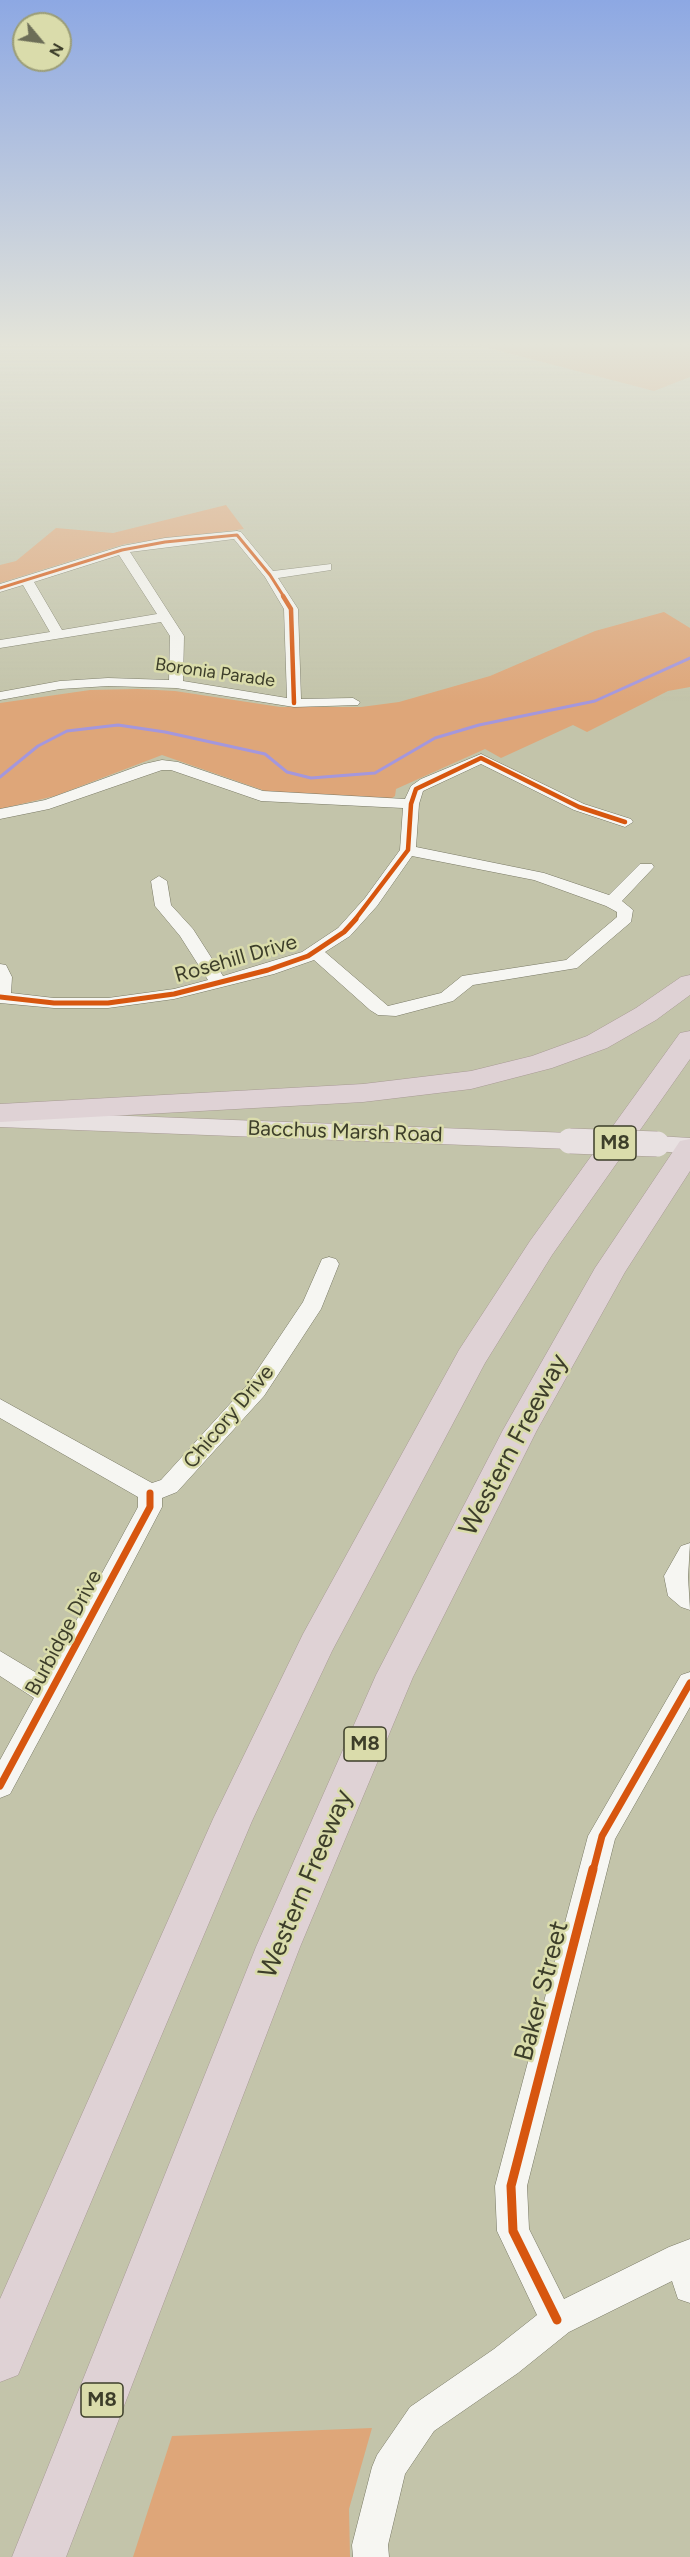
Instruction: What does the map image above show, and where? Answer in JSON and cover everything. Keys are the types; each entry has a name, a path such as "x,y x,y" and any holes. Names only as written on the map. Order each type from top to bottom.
{"highway":[{"path":"0,1113 171,1114 405,1090 489,1076 542,1062 597,1042 646,1014 690,983"},
{"name":"M8","path":"0,2357 233,1819 316,1646 471,1358 541,1248 690,1039"},
{"name":"Western Freeway","path":"39,2557 278,1947 394,1675 520,1430 611,1268 690,1147"}],"main road":[{"name":"Bacchus Marsh Road","path":"0,1119 171,1114 690,1147"}],"street":[{"path":"0,588 122,550 165,542 237,535 270,575 291,609 294,703"},
{"path":"122,550 177,636 179,645 176,684"},
{"path":"270,575 326,567"},
{"path":"27,581 58,634"},
{"path":"0,644 165,617"},
{"name":"Boronia Parade","path":"0,696 60,686 108,682 176,684 294,703 353,702"},
{"path":"315,952 376,1006 384,1011 396,1011 447,997 460,984 468,980 571,964 626,918 625,910 612,902 538,876 408,850 411,804 416,789 426,782 481,758 579,807 625,822"},
{"path":"0,814 49,804 149,767 162,765 173,765 268,797 411,804"},
{"name":"Rosehill Drive","path":"1,997 54,1003 108,1003 174,994 268,970 315,952 351,925 371,902 408,850"},
{"path":"612,902 646,867"},
{"path":"159,881 163,906 187,933 219,983"},
{"path":"0,969 3,977 1,997"},
{"name":"Chicory Drive","path":"150,1493 169,1486 256,1390 314,1304 329,1264"},
{"path":"0,1407 150,1493"},
{"name":"Burbidge Drive","path":"0,1786 150,1507 150,1493"},
{"path":"690,1553 676,1576 677,1589 690,1600"},
{"path":"0,1662 50,1695"},
{"name":"Baker Street","path":"557,2320 513,2231 511,2186 602,1836 690,1683"},
{"path":"370,2557 370,2545 389,2467 422,2419 506,2361 557,2320 687,2267"}],"shaded area":[{"path":"226,505 244,529 125,544 0,583 0,565 16,561 56,528 113,533"},
{"path":"664,612 690,628 690,687 668,691 587,732 573,725 501,758 485,749 396,789 395,796 389,800 268,792 162,755 55,796 0,809 0,703 90,690 138,689 175,691 280,707 361,707 399,702 490,676 595,631"},
{"path":"372,2428 349,2509 350,2557 133,2557 172,2436"}],"waterway":[{"path":"0,777 38,746 67,731 118,725 165,732 265,754 287,772 311,778 375,773 435,738 479,725 595,701 690,658"}],"cycle path":[{"path":"0,588 122,550 165,542 237,535 270,575 291,609 294,703"},
{"path":"0,997 54,1003 108,1003 174,994 268,970 308,956 344,932 371,902 408,850 411,804 416,789 426,782 481,758 579,807 625,822"},
{"path":"0,1786 150,1507 150,1493"},
{"path":"557,2320 513,2231 511,2186 602,1836 690,1683"}]}
